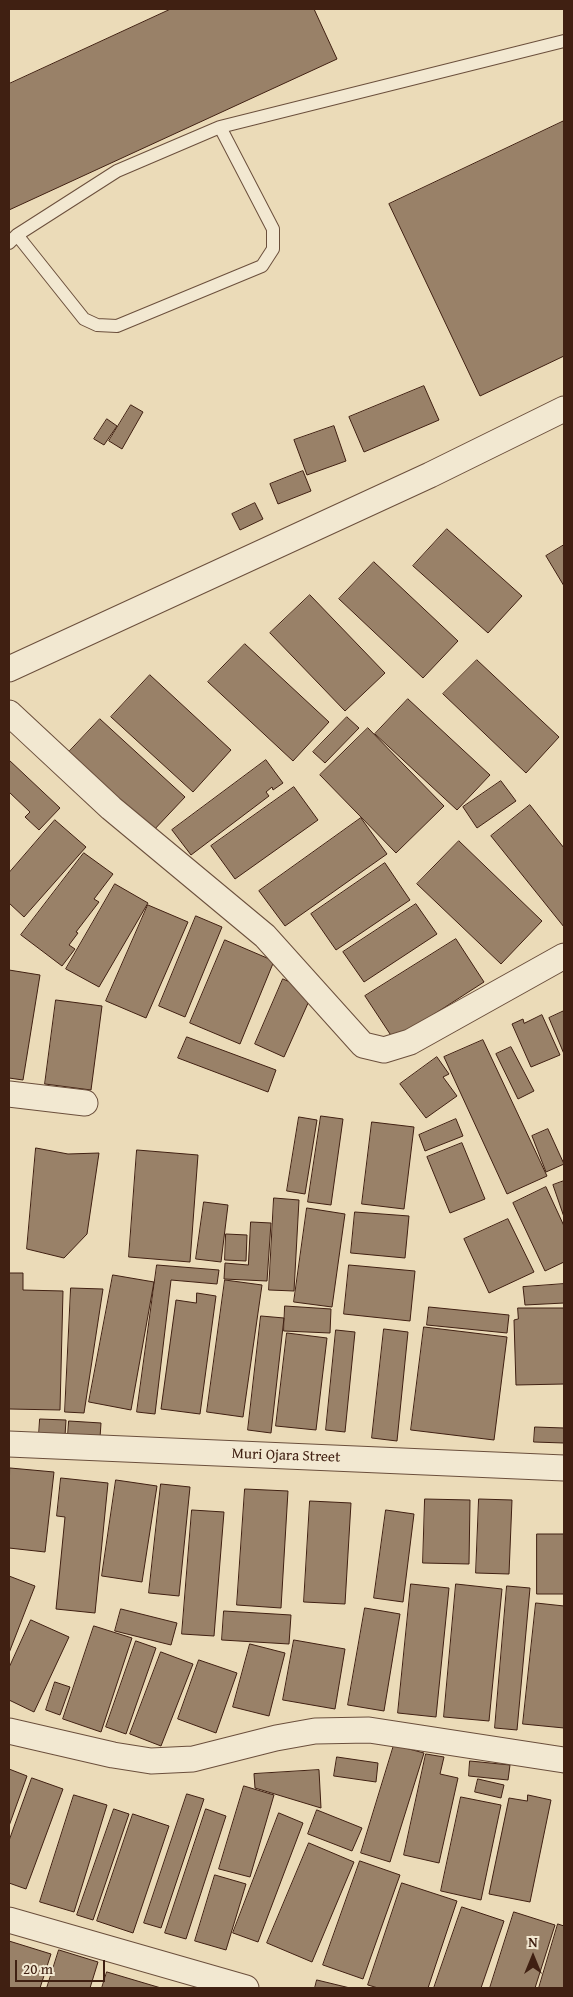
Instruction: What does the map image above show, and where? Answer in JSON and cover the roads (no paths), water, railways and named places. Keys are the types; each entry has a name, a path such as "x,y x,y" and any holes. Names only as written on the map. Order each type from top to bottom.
{"street":[{"path":"9,669 430,475 564,409"},
{"path":"9,714 111,808 265,936 363,1044 384,1050 410,1042 564,956"},
{"path":"9,1094 85,1103"},
{"name":"Muri Ojara Street","path":"9,1444 564,1468"},
{"path":"9,1731 113,1755 151,1761 193,1759 276,1738 315,1731 369,1730 564,1760"},
{"path":"9,1920 246,1988"}],"lane":[{"path":"220,127 273,229 274,249 262,266 117,326 97,325 84,319 13,239 117,171 220,127 564,41"}]}
